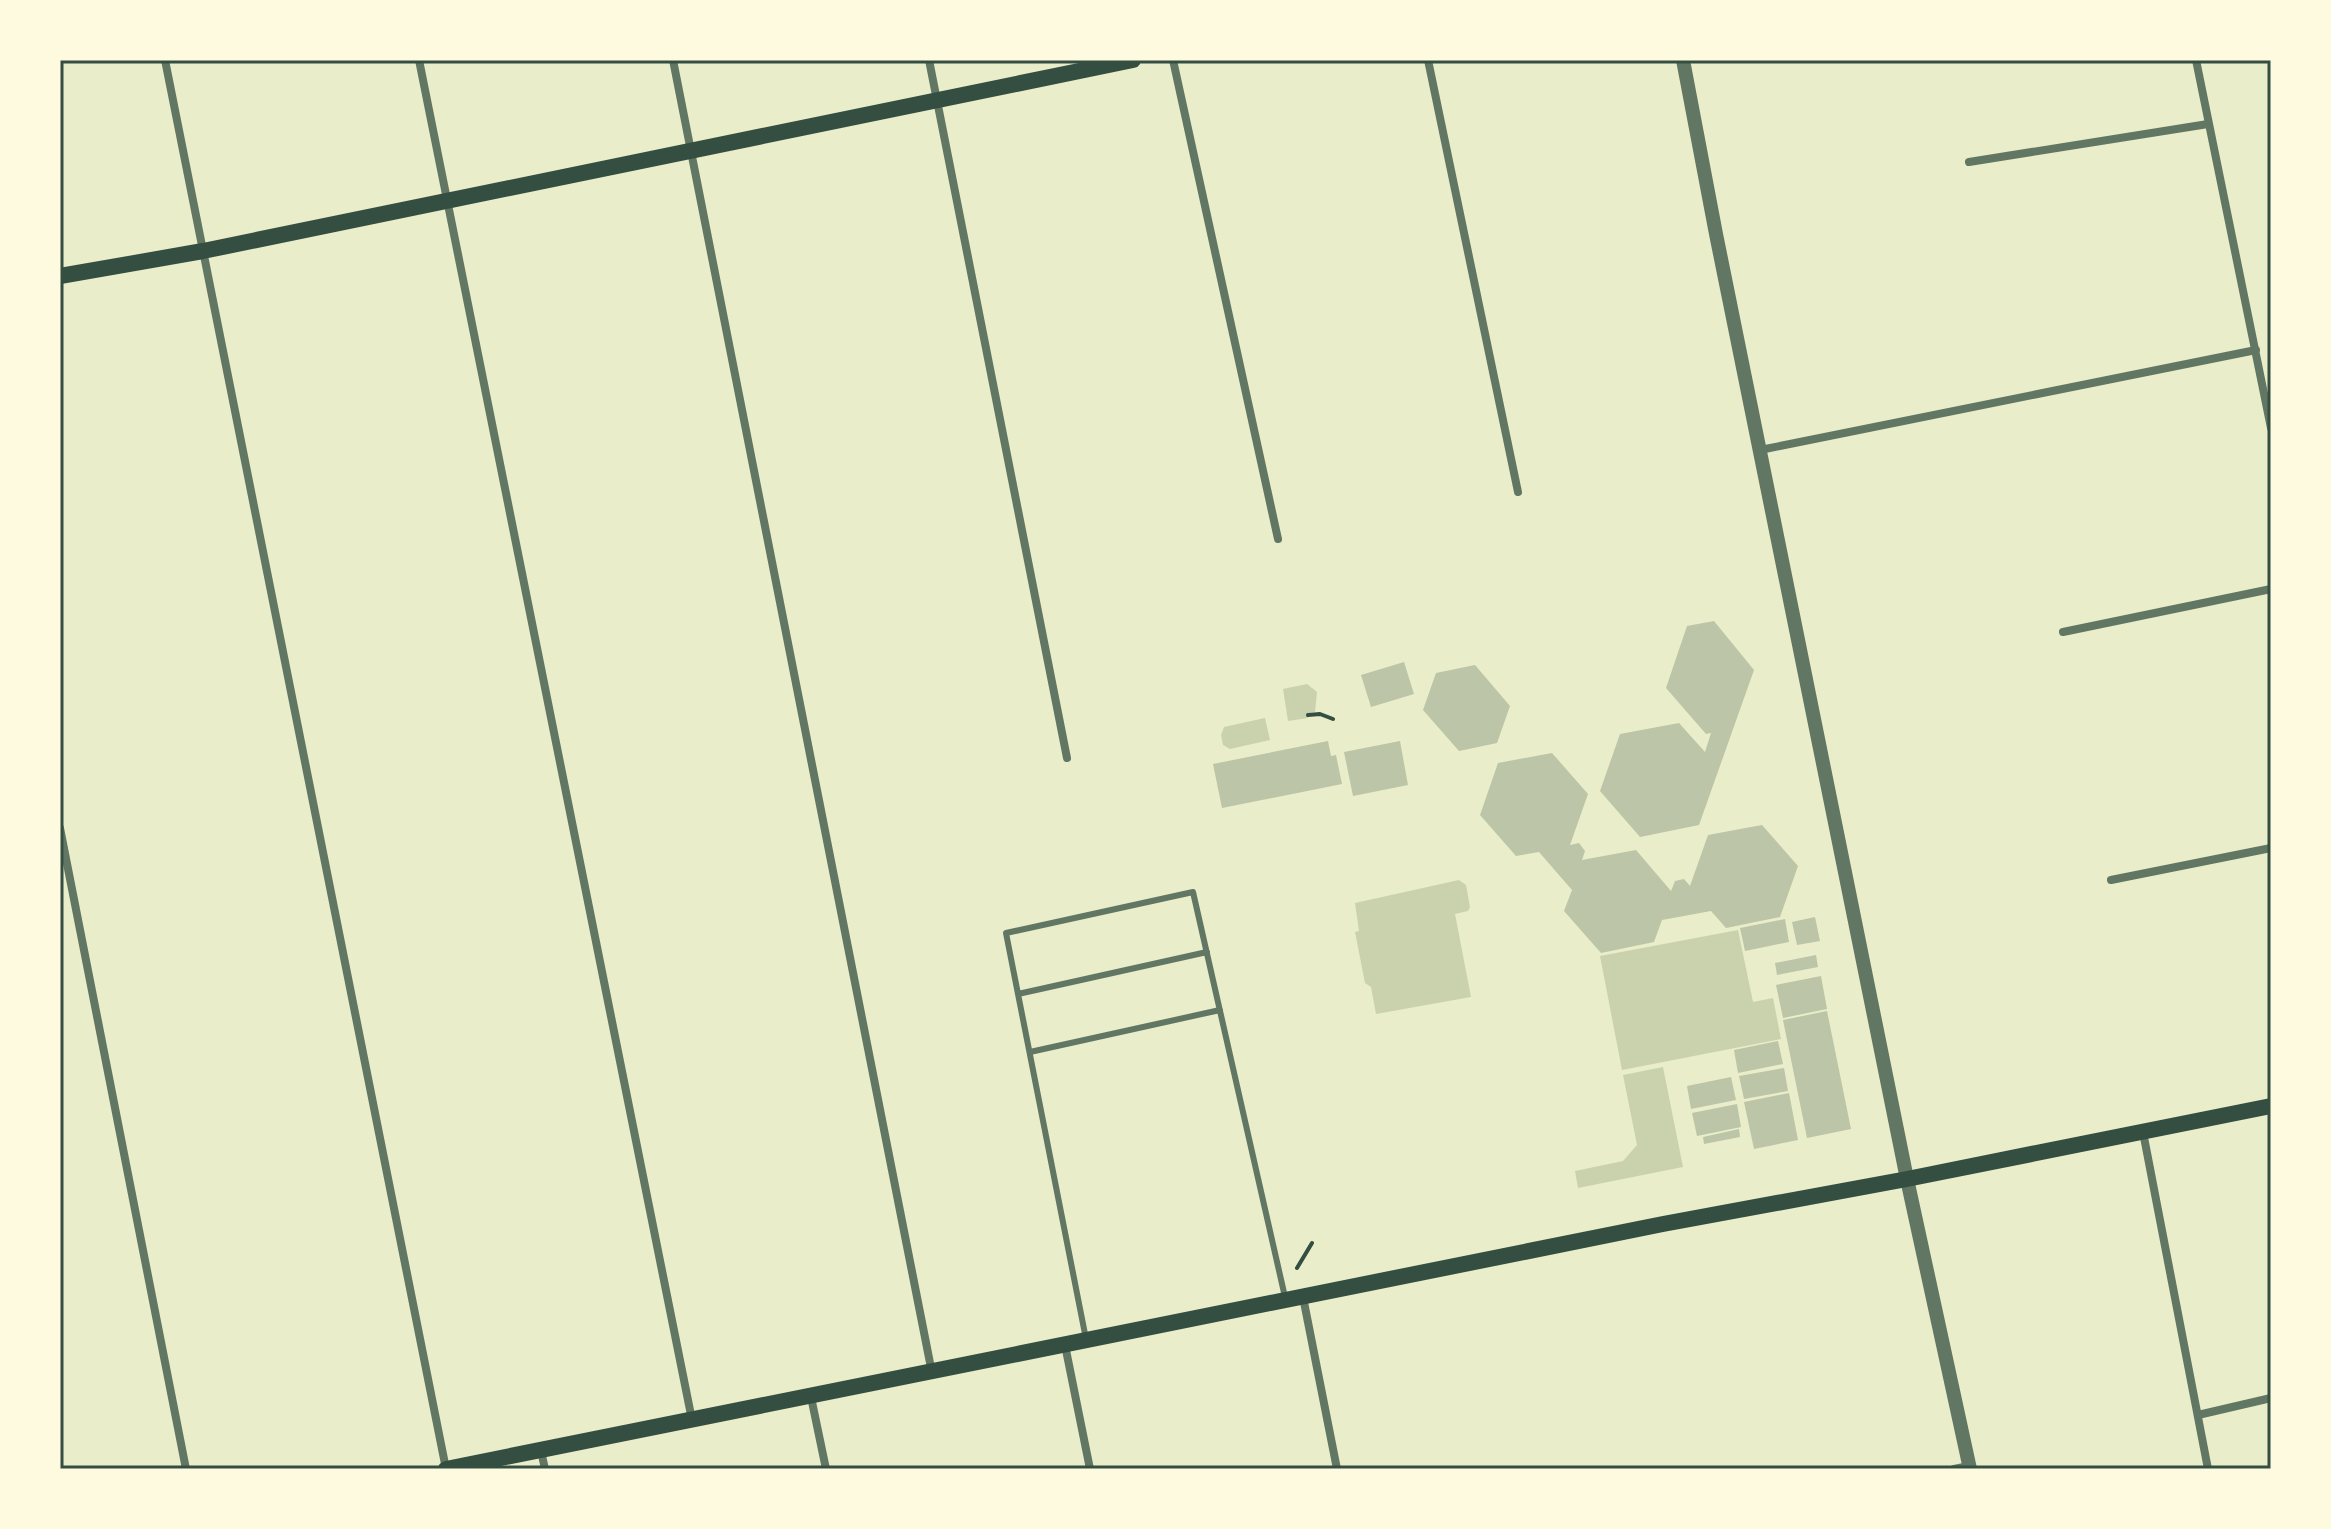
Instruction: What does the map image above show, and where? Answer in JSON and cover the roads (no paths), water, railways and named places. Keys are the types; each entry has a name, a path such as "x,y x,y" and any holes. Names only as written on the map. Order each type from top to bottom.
{"main road":[{"path":"60,276 203,251 1133,60"},
{"path":"446,1469 1663,1224 2271,1106"}],"street":[{"path":"165,60 446,1469"},
{"path":"419,60 692,1420"},
{"path":"673,60 932,1373"},
{"path":"929,60 1067,758"},
{"path":"1173,60 1278,539"},
{"path":"1428,60 1518,492"},
{"path":"1683,60 1964,1468"},
{"path":"2196,60 2271,428"},
{"path":"1969,162 2208,124"},
{"path":"1760,450 2256,350"},
{"path":"2063,632 2271,589"},
{"path":"60,828 186,1469"},
{"path":"2111,880 2271,848"},
{"path":"2142,1132 2208,1469"},
{"path":"1303,1297 1337,1469"},
{"path":"1065,1345 1090,1469"},
{"path":"811,1397 826,1469"},
{"path":"2198,1415 2271,1398"},
{"path":"541,1451 545,1469"}],"lane":[{"path":"1086,1340 1006,933 1193,892 1286,1300"},
{"path":"1018,994 1207,952"},
{"path":"1030,1052 1220,1010"}]}
